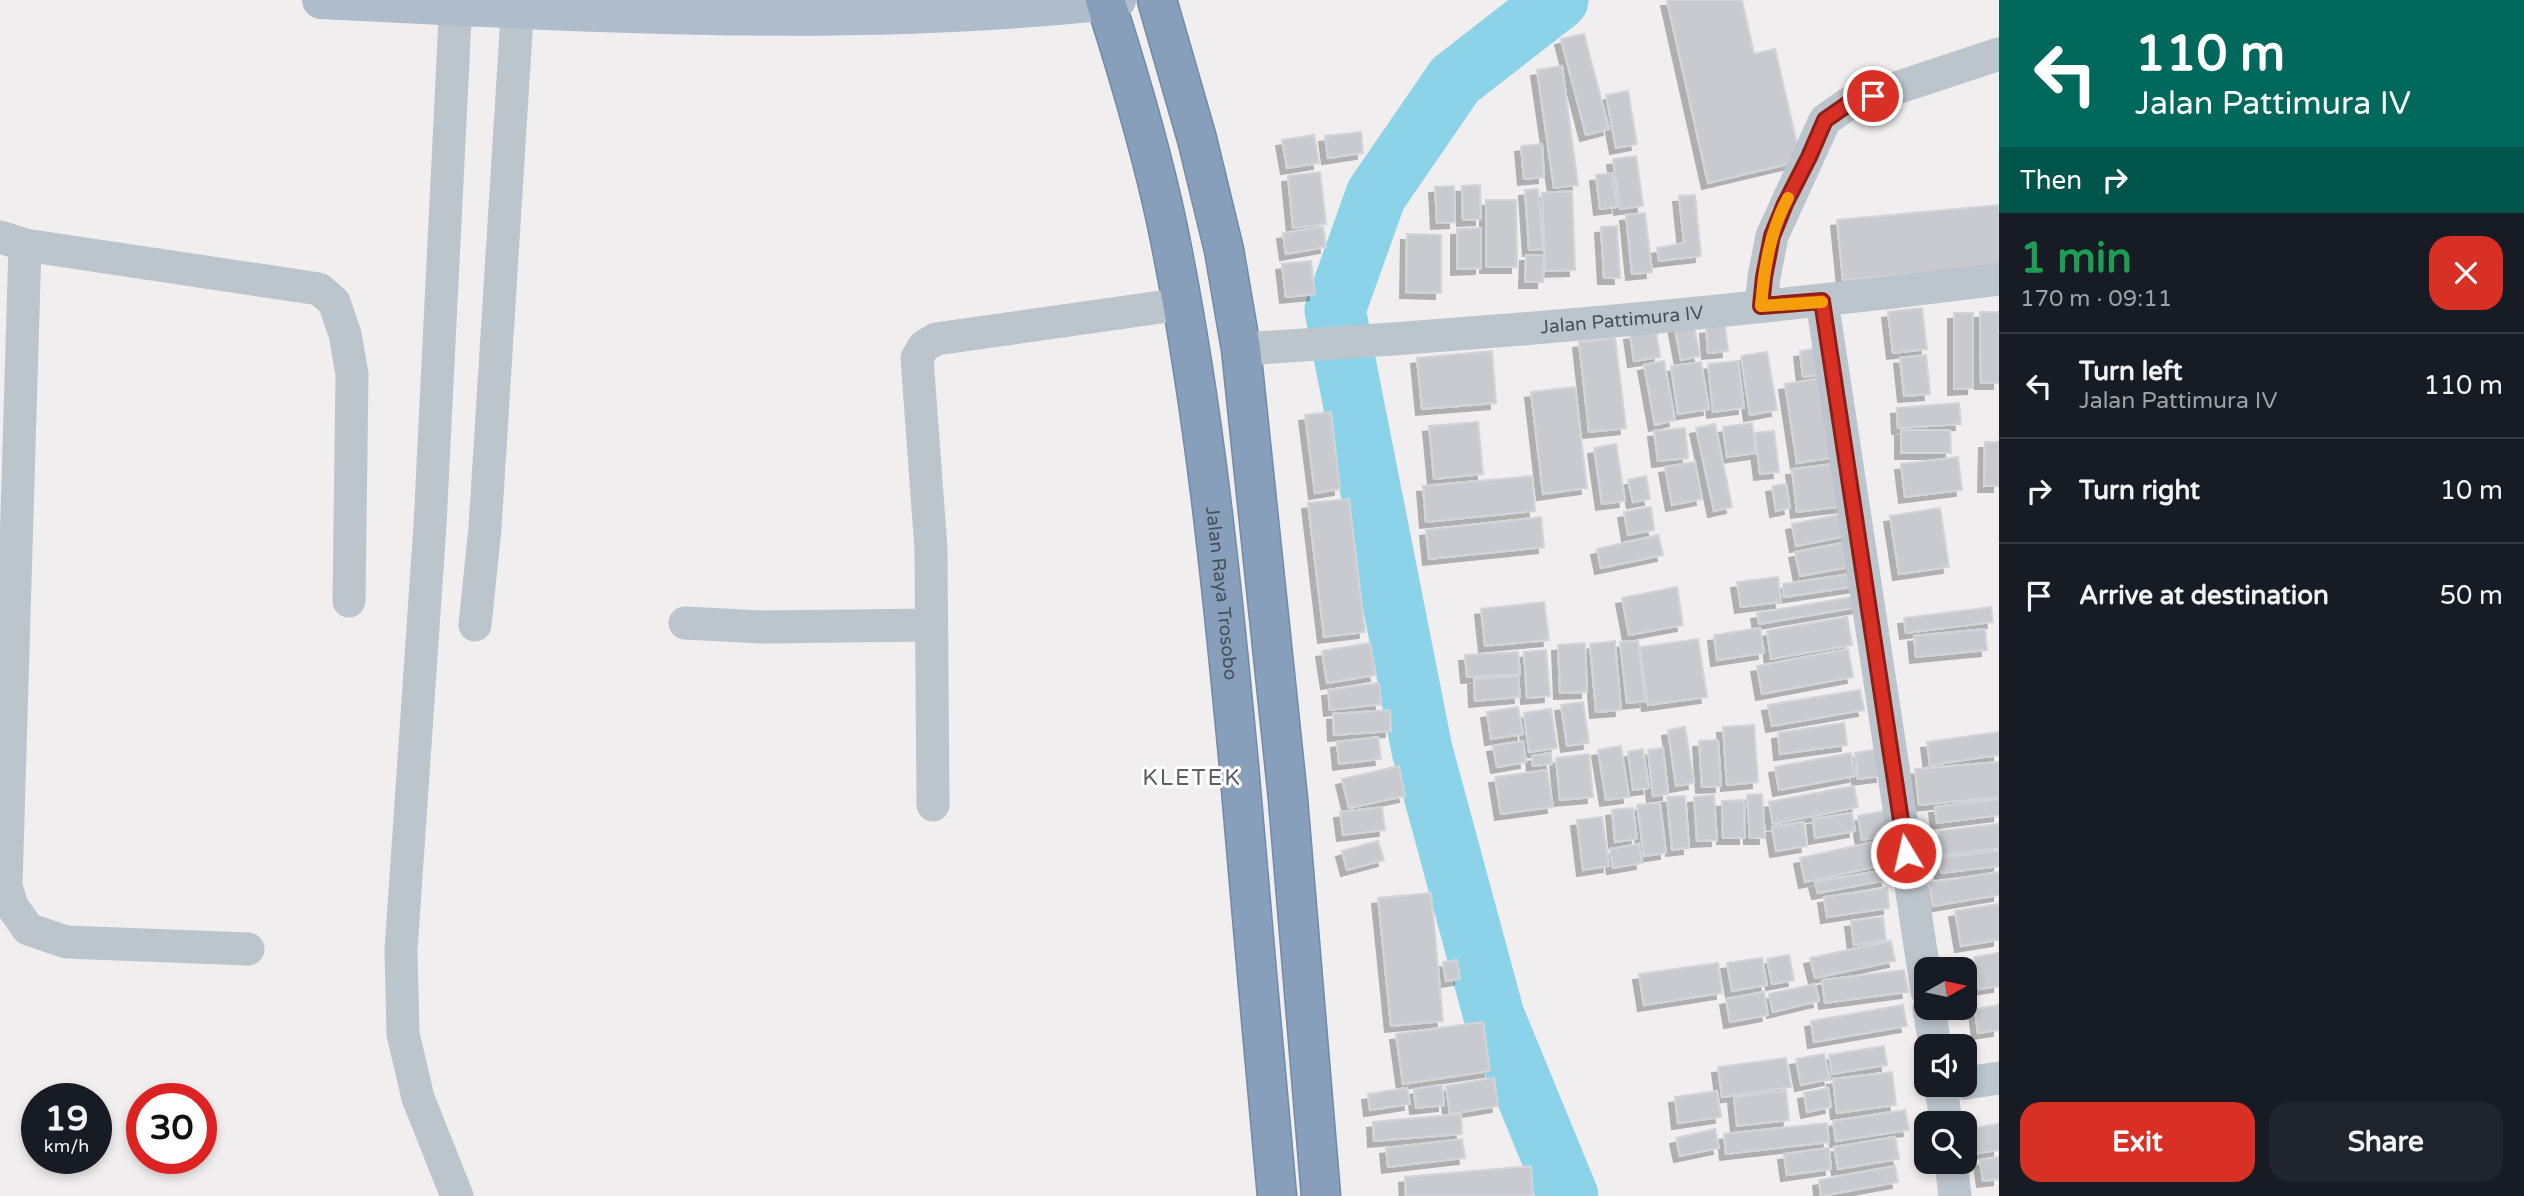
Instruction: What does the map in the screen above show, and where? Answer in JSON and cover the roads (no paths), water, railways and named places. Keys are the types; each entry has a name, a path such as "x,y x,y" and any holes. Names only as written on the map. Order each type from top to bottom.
{"highway":[{"name":"Jalan Raya Trosobo","path":"1109,0 1168,226 1182,304 1224,603 1277,1196"},
{"path":"1157,0 1197,139 1224,250 1241,349 1288,799 1321,1196"}],"main road":[{"path":"321,0 487,5 633,15 900,16 1109,0"}],"street":[{"path":"457,1196 418,1098 403,1034 401,950 459,527 487,5"},
{"path":"475,625 459,527 487,5"},
{"path":"1761,306 1772,236 1825,120 1848,104 1999,54"},
{"path":"248,949 66,942 28,929 12,906 6,886 12,241 319,289 334,302 345,334 352,374 349,601"},
{"name":"Jalan Pattimura IV","path":"1241,349 1427,337 1822,301 1999,279"},
{"path":"1822,301 1922,957"},
{"path":"933,804 931,549 917,358 924,346 936,339 1182,304"},
{"path":"685,623 762,627 932,625"},
{"path":"1977,1081 1999,1078"},
{"path":"1952,1174 1955,1196"}],"waterway":[{"path":"1558,0 1455,80 1376,195 1335,310 1422,750 1494,1016 1568,1196"}],"district":[{"name":"KLETEK","path":"1192,778"}]}
